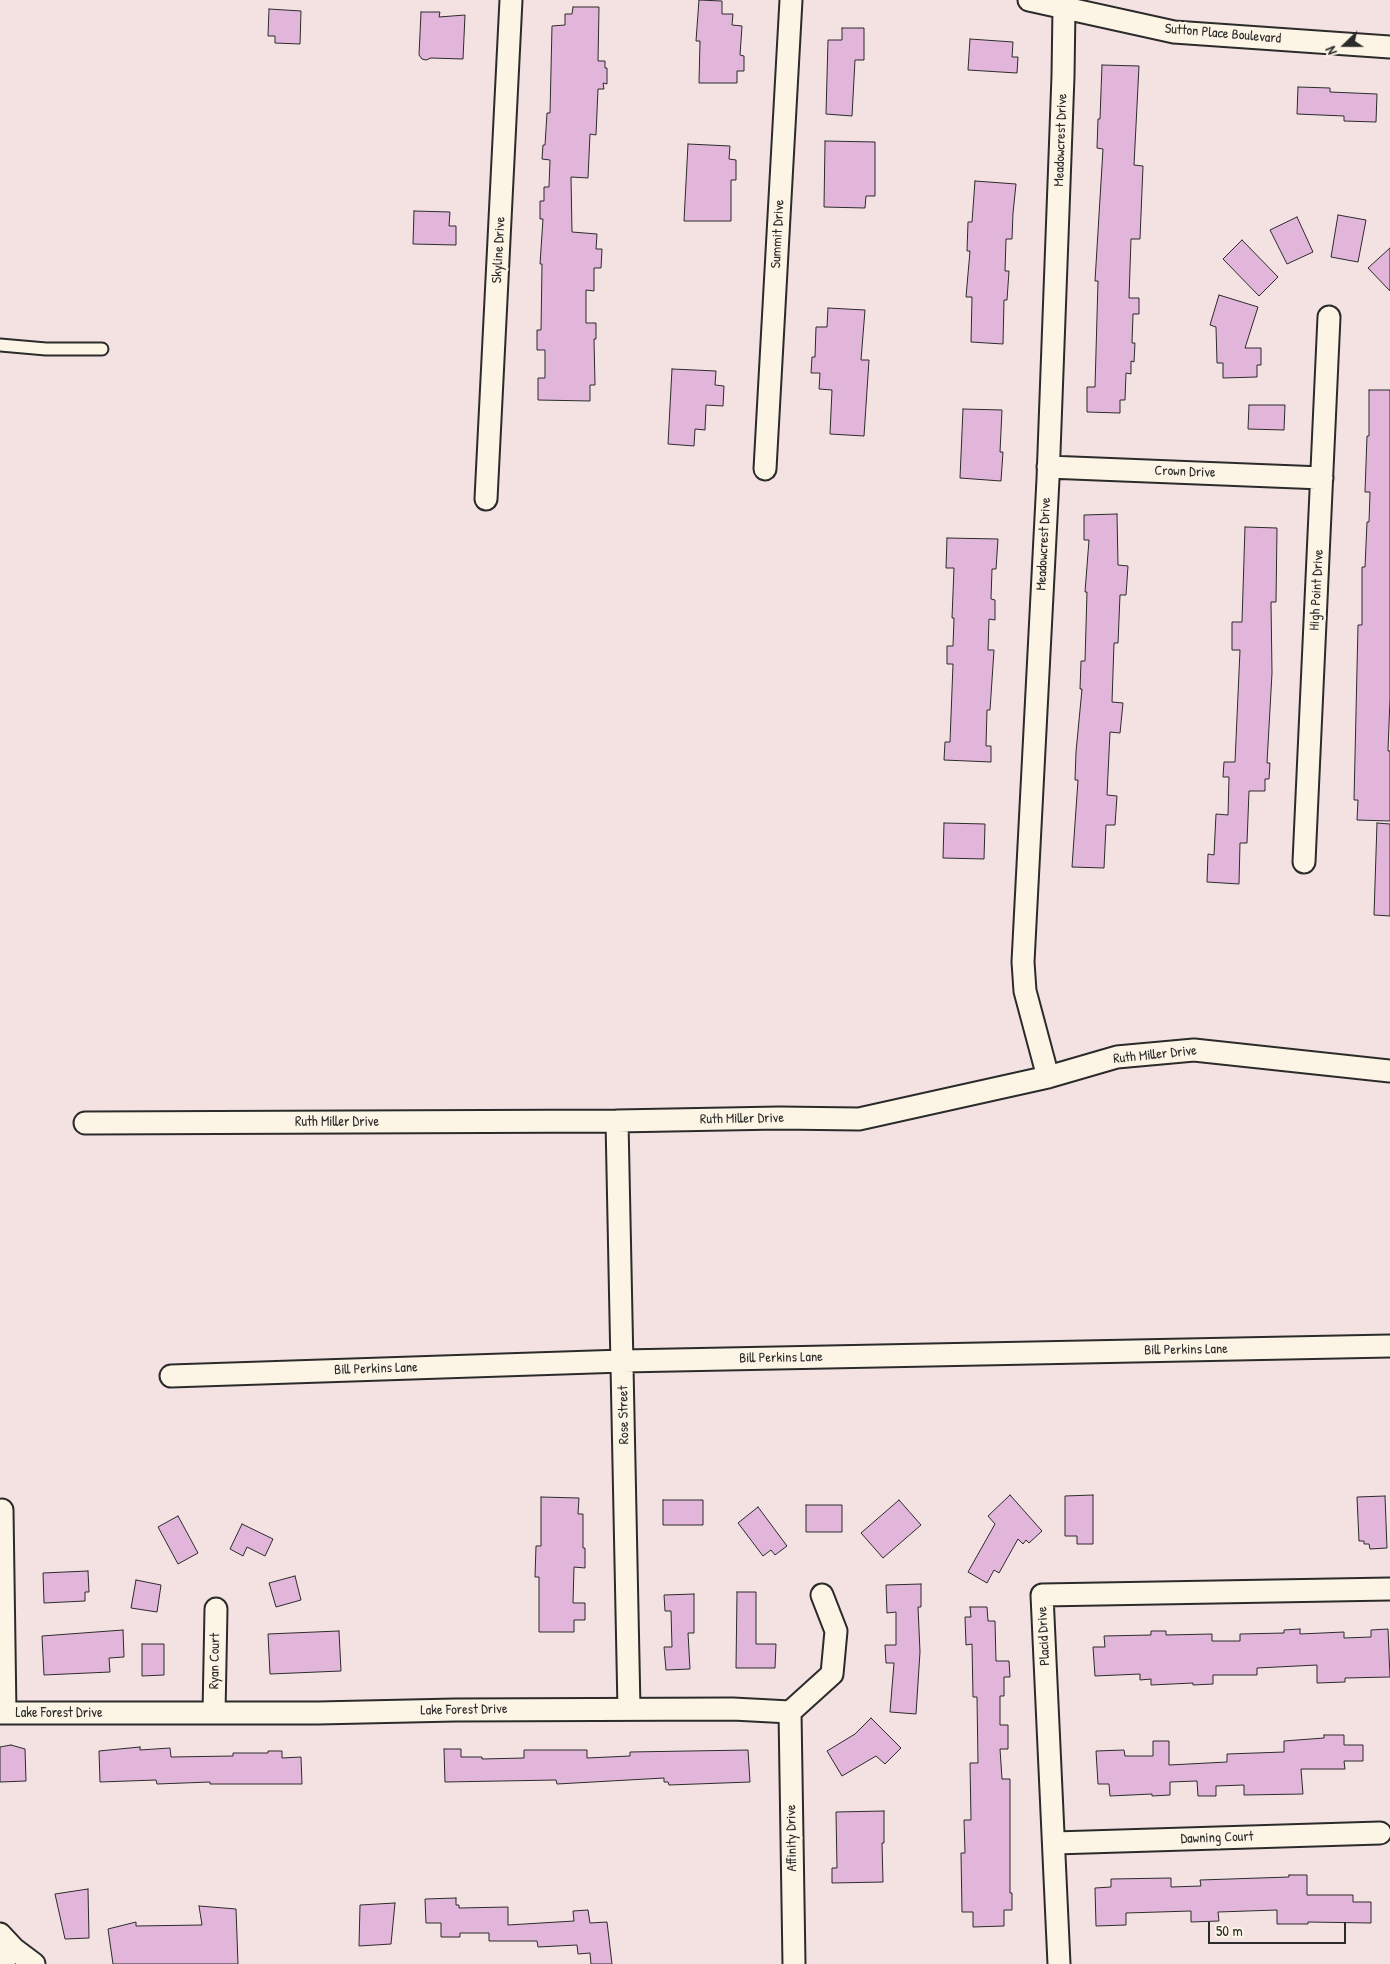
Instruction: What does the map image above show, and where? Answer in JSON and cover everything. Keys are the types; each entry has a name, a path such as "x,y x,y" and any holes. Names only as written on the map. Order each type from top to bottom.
{"street":[{"name":"Skyline Drive","path":"486,499 511,0"},
{"name":"Summit Drive","path":"765,469 791,0"},
{"name":"Sutton Place Boulevard","path":"1029,0 1174,32 1390,48"},
{"name":"Meadowcrest Drive","path":"1048,1077 1025,991 1023,962 1048,466 1064,8"},
{"name":"High Point Drive","path":"1304,862 1329,317"},
{"name":"Crown Drive","path":"1048,466 1322,478"},
{"name":"Ruth Miller Drive","path":"85,1123 859,1119 1048,1077 1117,1057 1194,1050 1390,1070"},
{"name":"Rose Street","path":"617,1121 629,1709"},
{"name":"Bill Perkins Lane","path":"171,1376 623,1362 1390,1346"},
{"path":"2,1510 3,1713"},
{"name":"Placid Drive","path":"1059,1964 1055,1843 1042,1595 1390,1589"},
{"path":"790,1712 832,1674 836,1631 822,1595"},
{"name":"Ryan Court","path":"214,1713 216,1609"},
{"name":"Lake Forest Drive","path":"3,1713 629,1709 734,1709 790,1712"},
{"name":"Affinity Drive","path":"790,1712 794,1964"},
{"name":"Dawning Court","path":"1055,1843 1380,1833"},
{"path":"0,1934 7,1957 34,1964"}],"lane":[{"path":"0,345 46,349 102,349"}],"building":[{"path":"699,0 722,1 722,14 733,14 732,25 742,26 740,55 744,56 744,71 737,71 737,83 699,83 700,41 696,41"},
{"path":"573,7 599,7 598,61 605,61 605,68 607,68 607,84 603,83 604,89 598,89 596,135 590,134 588,178 571,177 572,232 597,234 596,249 602,249 601,268 594,268 594,291 586,290 586,323 596,323 596,339 594,339 595,385 590,385 590,401 538,400 538,378 545,378 545,350 537,350 537,330 541,330 542,264 540,264 543,219 540,219 540,201 544,201 544,187 549,187 550,160 542,159 547,113 550,113 552,26 565,25 565,14 572,14"},
{"path":"269,9 301,11 300,44 275,43 275,36 268,36"},
{"path":"421,12 440,12 439,17 465,15 463,59 422,59 419,55"},
{"path":"842,28 864,28 864,60 855,60 852,116 826,114 828,40 842,40"},
{"path":"970,39 1013,42 1012,57 1018,57 1017,73 968,70"},
{"path":"1102,65 1139,66 1134,165 1143,166 1140,239 1131,239 1129,298 1139,298 1139,314 1133,314 1132,343 1135,343 1134,362 1131,361 1131,374 1126,373 1125,400 1120,400 1120,413 1087,412 1087,387 1095,387 1098,281 1095,281 1103,149 1097,148"},
{"path":"1298,87 1330,88 1330,92 1377,94 1376,122 1344,121 1344,116 1297,114"},
{"path":"825,141 875,142 875,196 866,196 865,208 824,207"},
{"path":"688,144 730,146 729,159 736,160 736,180 731,180 731,221 684,221"},
{"path":"975,181 1016,184 1012,239 1006,239 1005,271 1009,271 1007,300 1004,300 1003,344 971,342 972,297 966,297 970,251 967,251 968,222 972,222"},
{"path":"414,211 450,212 449,226 456,226 456,245 413,244"},
{"path":"1338,215 1366,220 1358,262 1331,257"},
{"path":"1297,217 1313,252 1287,264 1270,230"},
{"path":"1242,240 1278,277 1259,296 1223,259"},
{"path":"1390,248 1390,291 1368,268"},
{"path":"1219,295 1258,307 1245,348 1261,348 1261,365 1257,365 1257,377 1223,378 1223,363 1217,363 1216,327 1210,325"},
{"path":"828,308 865,310 861,360 869,360 864,436 830,434 832,390 819,389 820,373 811,373 812,357 815,357 816,327 827,327"},
{"path":"672,369 716,371 715,385 724,386 723,406 706,405 705,430 695,429 694,446 668,444"},
{"path":"1369,390 1390,390 1390,698 1388,751 1390,751 1390,821 1357,820 1358,800 1354,800 1358,625 1362,625 1362,567 1365,567 1367,522 1369,522 1370,492 1365,492 1367,436 1369,436"},
{"path":"1249,405 1285,405 1284,430 1248,429"},
{"path":"963,409 1002,410 1000,452 1003,452 1001,481 960,478"},
{"path":"1117,514 1118,565 1128,566 1126,595 1120,595 1118,643 1114,643 1112,702 1123,703 1120,733 1110,732 1107,795 1117,796 1115,825 1106,825 1104,868 1072,867 1078,780 1075,780 1076,752 1082,689 1080,689 1081,661 1085,661 1087,592 1085,592 1089,540 1084,540 1084,515"},
{"path":"1245,527 1277,528 1276,602 1271,602 1272,673 1267,763 1270,763 1269,779 1265,779 1265,791 1249,791 1247,843 1240,843 1239,884 1207,882 1208,854 1214,855 1216,814 1228,815 1229,777 1223,777 1224,762 1235,762 1240,650 1232,650 1232,622 1242,622"},
{"path":"947,538 998,539 996,569 992,569 991,599 995,600 995,620 989,619 988,650 994,650 990,710 987,710 986,746 991,746 991,762 944,760 945,742 950,742 953,664 947,664 947,646 953,646 954,618 952,618 954,568 946,568"},
{"path":"944,823 985,824 984,859 943,858"},
{"path":"1377,823 1390,824 1390,916 1374,915"},
{"path":"1010,1495 1042,1531 1029,1543 1026,1540 1023,1544 1018,1539 999,1573 994,1570 987,1583 968,1572 995,1524 988,1516"},
{"path":"1093,1495 1093,1544 1077,1544 1077,1536 1065,1536 1065,1496"},
{"path":"1385,1496 1387,1548 1370,1549 1369,1544 1359,1541 1357,1497"},
{"path":"541,1497 579,1498 578,1514 583,1514 585,1568 574,1567 573,1603 585,1603 585,1620 574,1620 574,1632 539,1632 539,1577 535,1577 536,1546 541,1546"},
{"path":"663,1500 703,1500 703,1525 663,1525"},
{"path":"899,1500 921,1525 883,1558 861,1533"},
{"path":"806,1505 842,1505 842,1532 806,1532"},
{"path":"758,1507 787,1546 775,1555 771,1550 763,1556 738,1523"},
{"path":"178,1516 198,1553 178,1564 158,1527"},
{"path":"242,1524 273,1539 265,1556 247,1547 243,1556 230,1549"},
{"path":"88,1571 89,1592 85,1592 85,1601 44,1603 43,1573"},
{"path":"295,1576 301,1600 276,1607 269,1583"},
{"path":"136,1580 161,1585 157,1612 131,1608"},
{"path":"921,1584 921,1607 918,1607 920,1652 916,1714 890,1712 894,1663 886,1663 885,1645 896,1645 896,1612 887,1613 886,1585"},
{"path":"737,1592 756,1592 756,1644 776,1644 775,1668 736,1668"},
{"path":"694,1594 694,1633 688,1633 690,1669 666,1670 664,1647 672,1647 671,1611 665,1611 664,1595"},
{"path":"970,1607 987,1607 988,1621 995,1621 996,1661 1009,1661 1010,1677 1004,1677 1004,1696 1000,1696 1000,1725 1008,1725 1008,1749 1000,1749 1002,1779 1010,1779 1010,1893 1012,1893 1012,1910 1004,1910 1004,1926 973,1927 973,1912 962,1912 961,1853 965,1853 964,1820 971,1820 970,1763 978,1763 977,1697 973,1697 972,1644 966,1645 965,1617 971,1617"},
{"path":"1300,1629 1300,1634 1344,1632 1344,1638 1371,1637 1371,1630 1388,1629 1390,1677 1345,1678 1345,1682 1317,1683 1317,1665 1257,1668 1257,1675 1213,1675 1213,1684 1193,1685 1193,1683 1151,1685 1151,1679 1140,1680 1140,1674 1095,1676 1093,1647 1105,1647 1104,1636 1151,1635 1151,1631 1166,1631 1166,1635 1212,1634 1212,1641 1240,1641 1240,1634 1284,1633 1284,1630"},
{"path":"123,1630 124,1657 109,1658 110,1672 44,1675 42,1636"},
{"path":"339,1631 341,1671 270,1674 268,1634"},
{"path":"142,1644 164,1644 164,1675 142,1676"},
{"path":"871,1718 901,1748 885,1764 876,1756 842,1776 827,1751 855,1734"},
{"path":"1324,1735 1344,1735 1344,1745 1363,1745 1363,1761 1344,1761 1345,1769 1301,1769 1303,1794 1244,1795 1244,1785 1216,1786 1216,1796 1198,1796 1197,1781 1170,1782 1170,1795 1110,1796 1109,1784 1098,1784 1096,1751 1124,1750 1125,1756 1153,1756 1153,1741 1169,1741 1169,1765 1227,1762 1227,1754 1284,1752 1284,1741 1324,1738"},
{"path":"11,1745 25,1749 26,1781 0,1782 0,1747"},
{"path":"140,1747 140,1750 170,1748 171,1757 233,1756 233,1753 282,1751 282,1758 301,1757 302,1784 210,1784 210,1782 157,1784 156,1780 100,1782 99,1751"},
{"path":"444,1749 461,1749 461,1757 482,1757 482,1759 524,1758 524,1750 587,1750 587,1758 630,1756 630,1752 748,1750 750,1782 669,1785 668,1782 664,1782 664,1778 557,1784 556,1780 445,1782"},
{"path":"884,1811 884,1843 882,1843 883,1882 832,1883 832,1868 837,1868 836,1812"},
{"path":"1289,1875 1307,1875 1307,1895 1353,1895 1353,1902 1371,1902 1371,1923 1308,1922 1308,1924 1277,1924 1277,1910 1218,1912 1219,1921 1191,1922 1191,1911 1126,1913 1126,1925 1096,1926 1095,1888 1111,1887 1111,1879 1171,1878 1171,1887 1201,1886 1200,1880 1289,1877"},
{"path":"88,1889 89,1938 65,1939 55,1894"},
{"path":"456,1898 456,1905 459,1905 459,1908 508,1907 508,1925 574,1921 573,1911 588,1910 590,1923 607,1922 612,1964 591,1964 590,1953 578,1954 577,1945 538,1947 537,1941 489,1941 489,1933 460,1933 460,1937 441,1937 441,1923 426,1923 425,1899"},
{"path":"395,1903 391,1944 359,1946 360,1905"},
{"path":"199,1906 236,1909 238,1964 113,1964 108,1929 136,1922 136,1926 202,1925"}]}
